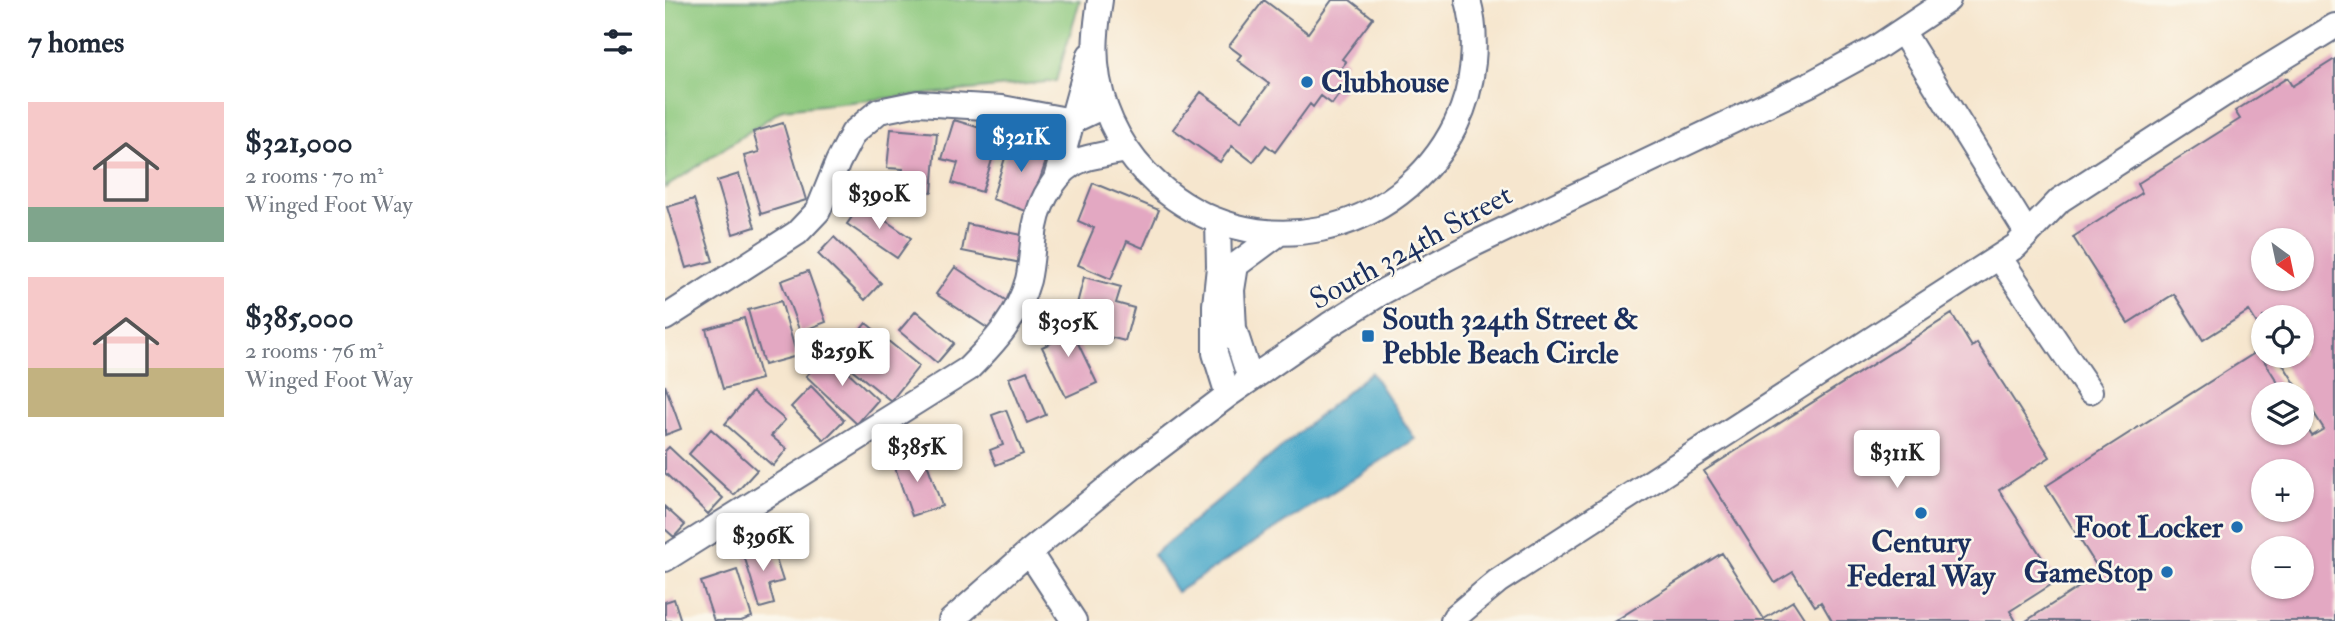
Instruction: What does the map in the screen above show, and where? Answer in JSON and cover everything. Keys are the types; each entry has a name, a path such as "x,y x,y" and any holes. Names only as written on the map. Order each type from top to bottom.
{"street":[{"path":"665,559 968,369 998,338 1015,313 1028,281 1035,226 1045,198 1056,179 1094,41 1100,0"},
{"path":"1094,41 1097,78 1104,106 1126,150 1144,173 1170,196 1203,215 1242,229 1278,234 1314,231 1348,223 1377,209 1411,185 1447,142 1460,116 1469,88 1474,47 1468,0"},
{"name":"South 324th Street","path":"951,621 1029,552 1133,467 1250,379 1329,325 1426,268 1809,84 1876,48 1948,0"},
{"path":"1453,621 1498,581 2016,246 2060,200 2335,26"},
{"path":"1902,31 2027,233"},
{"path":"665,318 797,233 818,211 853,133 879,111 918,103 1002,108 1072,121 1104,106"},
{"path":"1056,179 1081,160 1126,150"},
{"path":"1218,221 1215,353 1228,395"},
{"path":"1250,379 1234,329 1232,290 1236,265 1278,234"},
{"path":"1999,257 2090,391"},
{"path":"1029,552 1074,621"}],"green space":[{"path":"665,0 1080,0 1056,81 783,109 665,188"}],"water":[{"path":"1371,372 1415,439 1177,592 1153,555"}],"building":[{"name":"Clubhouse","path":"1264,0 1308,33 1332,0 1350,0 1373,18 1342,59 1346,62 1338,72 1349,80 1332,104 1321,96 1313,107 1310,104 1275,152 1266,145 1253,162 1232,146 1220,162 1173,129 1201,92 1241,121 1269,84 1237,60 1241,55 1229,46"},
{"path":"2335,59 2335,621 2026,621 2101,573 2046,486 2251,355 2251,368 2269,368 2277,382 2251,382 2251,445 2314,445 2314,435 2324,429 2314,413 2314,382 2294,382 2285,368 2314,368 2314,305 2251,305 2251,314 2249,311 2203,340 2174,294 2128,323 2073,237 2142,193 2137,184 2240,119 2235,111 2287,78 2292,86"},
{"path":"954,120 1000,134 982,192 952,183 958,163 942,159"},
{"path":"783,123 806,200 761,214 744,156 759,152 753,132"},
{"path":"891,129 937,133 932,192 901,189 903,169 887,168"},
{"path":"1012,136 1050,149 1029,212 992,199"},
{"path":"739,174 755,227 733,234 717,181"},
{"path":"1093,183 1159,210 1143,248 1127,241 1111,279 1078,265 1094,228 1078,221"},
{"path":"694,199 713,261 686,268 667,207"},
{"path":"861,204 911,238 897,258 847,224"},
{"path":"967,224 1027,236 1021,263 962,251"},
{"path":"834,237 881,283 865,300 818,254"},
{"path":"955,267 1013,305 995,333 936,294"},
{"path":"808,271 826,322 800,332 781,281"},
{"path":"1084,277 1121,287 1116,303 1134,308 1125,341 1071,327"},
{"path":"781,301 797,356 764,365 748,310"},
{"path":"916,311 954,343 937,363 899,331"},
{"path":"1952,314 1972,347 1977,343 2050,457 1999,490 2057,581 2010,611 2016,621 1832,621 1821,602 1815,606 1793,572 1775,583 1704,471"},
{"path":"1065,316 1097,383 1066,397 1042,347 1057,340 1049,323"},
{"path":"744,318 761,379 723,389 706,329"},
{"path":"866,323 919,366 891,401 838,358"},
{"path":"828,353 878,400 857,424 806,376"},
{"path":"1027,371 1046,415 1027,423 1009,378"},
{"path":"665,385 681,429 665,435"},
{"path":"811,386 844,420 824,440 791,407"},
{"path":"752,392 785,420 771,436 787,449 773,466 725,424"},
{"path":"1006,410 1023,454 996,465 990,450 1003,445 992,415"},
{"path":"711,429 757,470 734,495 689,454"},
{"path":"669,447 723,498 708,514 665,473 665,451"},
{"path":"923,452 942,506 912,516 893,462"},
{"path":"665,507 685,525 674,537 665,529"},
{"path":"771,544 783,581 769,585 774,604 760,608 743,552"},
{"path":"1722,553 1764,619 1793,601 1806,621 1615,621"},
{"path":"737,570 752,617 741,621 714,621 701,582"},
{"path":"674,599 681,621 666,621 665,602"}],"place":[{"name":"Clubhouse","path":"1307,82"},
{"name":"South 324th Street & Pebble Beach Circle","path":"1368,336"},
{"name":"Century Federal Way","path":"1921,513"},
{"name":"Foot Locker","path":"2237,527"},
{"name":"GameStop","path":"2167,572"}]}
